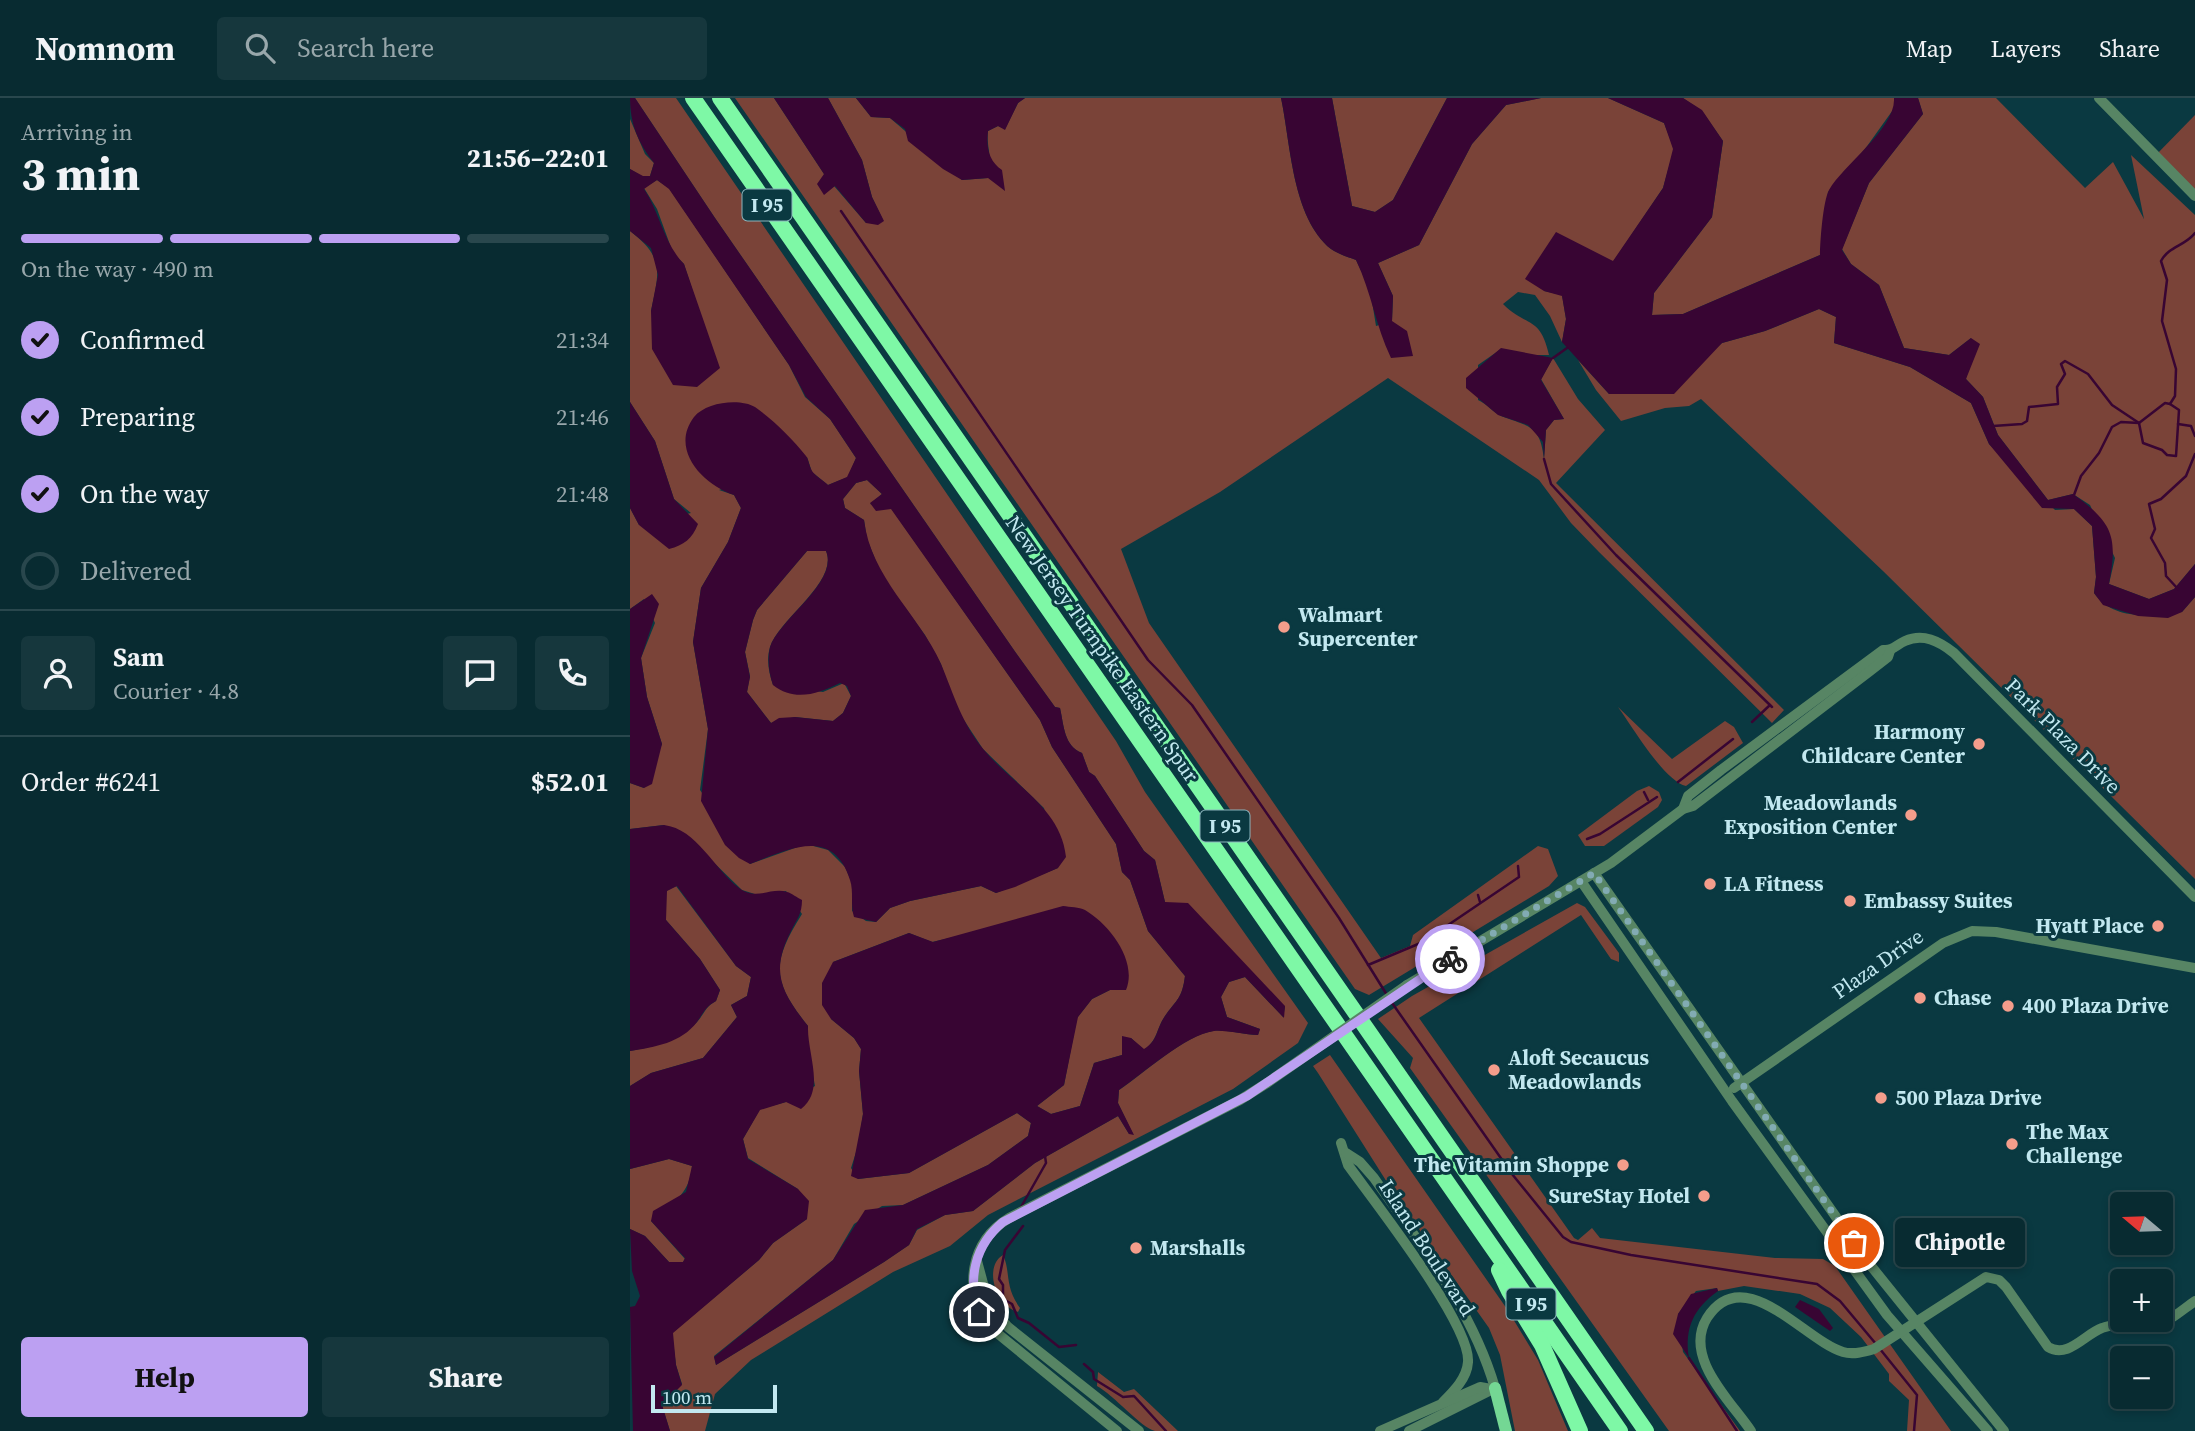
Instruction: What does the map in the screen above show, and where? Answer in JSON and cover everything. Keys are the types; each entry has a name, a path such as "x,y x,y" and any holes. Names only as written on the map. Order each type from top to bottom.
{"highway":[{"name":"New Jersey Turnpike Eastern Spur","path":"693,98 1620,1431"},
{"name":"New Jersey Turnpike Eastern Spur","path":"720,98 1646,1431"},
{"path":"1486,1238 1509,1292 1542,1345 1580,1431"}],"main road":[{"path":"1493,1388 1506,1431"}],"street":[{"path":"2099,98 2195,196"},
{"name":"Park Plaza Drive","path":"977,1261 988,1237 1009,1218 1240,1100 1407,985 1594,873 1683,809 1688,796 1762,746 1883,650 1890,651 1911,639 1927,638 1942,643 2195,897"},
{"path":"1594,873 1867,1261 2004,1431"},
{"path":"1581,881 1727,1093 1900,1332 1989,1431"},
{"name":"Plaza Drive","path":"1727,1093 1942,943 1972,931 1996,932 2195,968"},
{"name":"Island Boulevard","path":"1443,1402 1465,1373 1468,1355 1463,1340 1443,1300 1348,1165 1344,1148 1360,1161 1374,1178 1453,1294 1474,1331 1493,1388"},
{"path":"977,1261 984,1291 995,1314 1139,1431"},
{"path":"977,1261 971,1277 986,1324 1117,1431"},
{"path":"1751,1431 1702,1359 1702,1329 1717,1308 1746,1298 1761,1301 1841,1351 1866,1352 1981,1279 1992,1277 2006,1287 2048,1347 2060,1351 2111,1325 2150,1328 2195,1301"},
{"path":"1057,1383 1068,1375"},
{"path":"1380,1431 1480,1387 1493,1388"},
{"path":"1409,1431 1483,1396 1493,1388"}],"shaded area":[{"path":"630,98 635,98 1016,653 1055,707 1060,708 1068,740 1082,753 1089,772 1095,776 1144,851 1155,860 1165,902 1188,903 1285,1006 1284,1018 1245,977 1229,982 1221,997 1227,1017 1260,1029 1258,1035 1219,1031 1203,1034 1178,1047 1119,1090 1118,1103 1134,1135 1129,1134 1118,1116 1035,1163 973,1211 945,1215 917,1229 909,1245 884,1262 716,1365 714,1357 833,1260 865,1210 903,1205 988,1165 1028,1136 1031,1123 1017,1113 909,1173 858,1179 851,1176 863,1114 859,1071 861,1049 854,1038 831,1019 822,1005 822,983 833,962 909,933 933,942 1063,906 1083,909 1094,916 1119,944 1125,956 1129,979 1126,990 1110,990 1092,999 1078,1017 1064,1085 1037,1106 1051,1114 1080,1106 1094,1063 1122,1055 1122,1036 1131,1038 1144,1049 1149,1046 1181,994 1185,976 1148,931 1130,880 1122,872 1116,844 1052,747 1040,720 891,509 876,511 870,503 882,494 867,480 856,483 843,499 845,508 864,520 868,541 885,578 931,646 970,730 996,763 1046,811 1062,840 1066,857 1058,868 1015,887 996,893 981,886 910,901 890,908 876,922 854,917 850,880 842,863 832,852 821,847 793,848 750,864 725,845 701,801 708,729 693,642 701,588 728,542 741,508 734,495 712,483 693,465 685,442 687,429 694,417 706,408 732,402 749,404 768,417 795,443 806,456 813,473 828,485 847,477 856,458 830,419 806,397 789,365 669,189 657,180 644,189 667,238 684,264 720,368 697,387 673,385 652,349 651,311 658,275 651,248 630,231 630,169 643,176 650,176 654,163 636,133","holes":["807,551 826,551 828,563 824,575 770,647 770,671 773,685 789,693 815,693 840,683 847,686 851,696 843,713 833,721 795,717 779,718 771,723 747,692 750,677 745,652 753,620 757,610"]},
{"path":"635,98 676,98 1116,741 1145,792 1308,1023 1298,1043 1233,1089 988,1215 950,1246 893,1272 751,1360 715,1394 705,1431 670,1431 662,1405 682,1384 676,1365 672,1333 759,1260 773,1243 807,1219 798,1189 748,1158 743,1139 760,1109 786,1102 815,1086 808,1048 808,1026 788,996 780,972 785,946 802,914 786,891 758,895 742,890 707,856 664,825 630,829 630,783 644,788 662,744 647,697 641,658 655,623 644,599 630,609 630,508 639,525 691,513 674,499 655,441 630,402 630,231 649,249 657,266 651,311 705,329 684,264 673,253 657,209 644,188 657,180 669,188 789,365 805,397 830,419 856,458 848,477 828,485 812,472 807,457 719,490 734,495 741,508 728,542 701,588 693,642 708,729 700,790 750,864 806,844 828,850 845,867 852,883 852,911 866,921 876,922 890,908 910,901 981,886 996,893 1058,868 1044,808 983,749 956,708 941,664 925,635 882,576 867,539 864,520 845,508 843,499 856,483 867,480 882,494 870,504 891,508 1040,720 1052,747 1116,844 1122,872 1130,880 1148,931 1185,976 1181,994 1149,1046 1144,1050 1131,1038 1122,1055 1094,1063 1080,1106 1051,1114 1037,1106 1064,1085 1077,1018 1092,999 1110,990 1125,990 954,937 932,942 909,933 833,962 831,1019 854,1038 861,1049 859,1071 863,1114 851,1168 858,1179 909,1173 1017,1113 1031,1123 1028,1136 988,1165 903,1205 882,1206 854,1224 833,1260 714,1356 716,1365 884,1262 909,1245 917,1230 945,1215 973,1211 1035,1163 1118,1116 1129,1134 1133,1134 1118,1103 1119,1090 1177,1047 1202,1034 1218,1031 1258,1035 1260,1029 1227,1017 1221,997 1229,982 1245,977 1283,1017 1285,1007 1165,902 1155,860 1144,851 1095,776 1089,772 1082,753 1068,740 1060,708 1055,707 1016,653"},
{"path":"735,98 774,98 824,174 824,194 834,186 866,223 883,220 872,197 862,160 828,98 856,98 871,117 890,118 962,180 988,178 988,131 998,126 1005,129 1018,103 1025,98 1281,98 1295,179 1308,219 1331,249 1356,260 1370,289 1376,326 1392,321 1393,296 1378,263 1419,245 1472,144 1506,105 1541,98 1608,98 1664,123 1674,149 1663,188 1613,262 1544,291 1562,295 1566,319 1562,342 1550,316 1535,295 1518,292 1503,304 1537,328 1549,355 1524,355 1501,349 1478,365 1478,400 1498,415 1532,429 1540,439 1544,459 1546,430 1554,420 1564,419 1541,379 1553,358 1578,399 1605,430 1556,483 1784,710 1772,723 1571,523 1539,480 1388,378 1220,492 1121,549 1149,623 1381,958 1410,946 1413,935 1538,846 1548,849 1558,876 1549,886 1369,995 1355,989"},
{"path":"774,98 828,98 862,160 872,197 884,221 878,225 866,223 835,186 824,195 817,184 824,174"},
{"path":"856,98 1025,98 1018,103 1005,130 998,126 988,131 989,154 1002,170 1005,191 988,178 962,180 943,169 908,141 905,129 890,118 871,117"},
{"path":"1281,98 1332,98 1352,206 1375,212 1393,200 1447,98 1541,98 1506,105 1472,144 1419,245 1378,263 1393,296 1392,321 1407,331 1413,356 1391,358 1356,260 1331,249 1308,219 1295,179"},
{"path":"1332,98 1447,98 1393,200 1375,212 1352,206"},
{"path":"1608,98 1683,98 1702,110 1723,141 1712,217 1654,293 1652,315 1683,314 1820,255 1821,232 1829,190 1887,122 1894,98 1918,98 1923,114 1869,183 1842,250 1851,264 1879,285 1904,348 1949,355 1971,338 1980,344 1966,379 1983,397 1998,435 2048,500 2073,494 2104,523 2112,542 2113,554 2109,584 2149,599 2174,589 2195,564 2195,597 2182,612 2168,618 2138,616 2103,605 2094,593 2096,577 2092,526 2074,509 2042,508 1989,444 1971,403 1910,367 1834,343 1836,317 1819,309 1765,331 1722,343 1674,394 1609,394 1562,342 1566,319 1562,296 1544,291 1525,279 1556,232 1613,261 1663,188 1673,149 1664,123"},
{"path":"1683,98 1894,98 1895,107 1865,149 1828,192 1820,255 1683,314 1652,315 1654,293 1712,217 1723,141 1702,111"},
{"path":"1918,98 1996,98 2085,188 2113,162 2144,219 2131,155 2195,215 2195,564 2174,589 2149,599 2109,584 2115,558 2090,505 2073,494 2048,500 1998,435 1983,397 1966,379 1971,338 1949,355 1904,348 1879,285 1851,264 1842,249 1869,183 1923,114"},
{"path":"2195,115 2195,196 2155,156"},
{"path":"630,119 645,154 654,163 650,176 643,177 630,169"},
{"path":"1819,309 1836,317 1834,343 1910,367 1971,403 1989,444 2055,510 2074,509 2092,526 2096,577 2094,593 2102,602 2123,613 2158,614 2182,612 2195,597 2195,879 1883,571 1701,399 1689,406 1665,408 1621,421 1596,390 1578,360 1609,394 1701,361 1722,343 1765,331"},
{"path":"1501,348 1553,358 1541,380 1564,419 1554,420 1546,430 1544,459 1543,442 1528,425 1498,415 1466,388 1466,378"},
{"path":"630,402 655,441 674,499 698,524 687,541 679,546 669,549 639,525 630,508"},
{"path":"807,551 826,551 828,563 816,587 784,624 770,647 768,662 773,685 823,692 844,683 851,696 843,713 833,721 795,717 771,723 747,692 750,676 745,652 757,610"},
{"path":"652,594 659,604 641,658 647,697 662,744 652,784 644,788 630,783 630,609"},
{"path":"1618,707 1672,759 1725,721 1734,727 1743,743 1686,786 1677,782 1659,764"},
{"path":"1649,786 1659,792 1662,800 1658,807 1604,846 1585,846 1578,835 1637,791"},
{"path":"664,825 676,828 696,842 730,880 745,892 757,894 781,891 802,900 800,913 785,945 780,970 785,992 808,1026 814,1082 812,1092 801,1109 786,1102 760,1110 743,1139 748,1159 798,1189 809,1201 807,1219 773,1243 759,1260 673,1333 676,1365 682,1385 662,1405 670,1431 633,1431 630,1307 635,1306 640,1296 632,1271 630,1229 645,1236 669,1262 683,1262 685,1258 651,1221 653,1211 686,1192 692,1166 669,1159 630,1169 630,1086 651,1073 703,1058 737,1017 731,1005 747,996 751,977 736,966 677,886 667,891 666,920 700,959 720,990 716,1001 683,1035 658,1046 630,1051 630,829"},
{"path":"676,886 736,966 751,977 747,996 731,1005 737,1017 703,1058 651,1073 630,1086 630,1051 657,1045 683,1034 716,1001 720,990 700,959 666,920 666,891"},
{"path":"1577,903 1585,907 1619,953 1619,962 1611,959 1581,915 1419,1018 1574,1238 1578,1240 1592,1228 1600,1238 1775,1258 1823,1259 1835,1266 1951,1431 1907,1431 1909,1400 1889,1381 1889,1374 1861,1337 1830,1308 1800,1294 1744,1286 1718,1291 1717,1288 1696,1291 1678,1314 1683,1352 1740,1431 1669,1431 1410,1068 1413,1058 1378,1019 1412,996"},
{"path":"1330,1055 1507,1309 1538,1360 1568,1431 1515,1431 1500,1355 1489,1328 1397,1198 1313,1066"},
{"path":"669,1159 692,1166 691,1176 679,1198 651,1221 685,1259 683,1262 669,1262 645,1236 630,1229 630,1169"},
{"path":"1003,1255 1012,1293 1020,1308 1018,1312 1003,1302 994,1285 994,1268"},
{"path":"1717,1288 1718,1291 1703,1304 1693,1320 1688,1337 1689,1358 1673,1334 1678,1314 1691,1294"},
{"path":"1800,1300 1819,1309 1833,1328 1830,1331 1795,1307"},
{"path":"1098,1372 1124,1392 1134,1389 1178,1431 1155,1431 1142,1424 1097,1386"}],"waterway":[{"path":"841,211 1148,660 1192,705 1339,918 1387,995"},
{"path":"2074,495 2081,476 2099,453 2112,427 2121,422 2139,423 2165,403 2170,404 2175,396 2176,369 2162,321 2167,280 2161,261 2168,252 2195,233"},
{"path":"1553,358 1567,348"},
{"path":"1993,426 2022,424 2027,421 2029,407 2058,404 2057,387 2065,374 2061,364 2065,361 2088,374 2112,405 2139,423 2143,443 2162,450 2167,455 2176,456 2179,410 2170,404"},
{"path":"2178,424 2191,426 2195,436"},
{"path":"2178,589 2166,576 2165,563 2151,538 2155,529 2149,504 2161,499 2186,476 2195,454"},
{"path":"1544,459 1551,484 1616,555 1772,707"},
{"path":"1752,722 1770,705"},
{"path":"1678,782 1733,739"},
{"path":"1644,792 1648,800"},
{"path":"1587,839 1600,834 1657,797"},
{"path":"1368,965 1423,942 1519,877 1518,866"},
{"path":"1478,895 1480,902"},
{"path":"1390,1000 1512,1174 1563,1237 1571,1242 1631,1255 1817,1284 1840,1301 1876,1344"},
{"path":"1021,1207 1046,1163 1045,1156"},
{"path":"1023,1226 1005,1250 999,1279 1003,1285 1003,1299 1012,1304 1018,1318 1029,1323 1059,1347 1076,1345"},
{"path":"1880,1349 1917,1395 1914,1431"},
{"path":"1689,1358 1737,1431"},
{"path":"1084,1364 1093,1372 1094,1379 1123,1397 1134,1396 1166,1431"}],"way so far":[{"path":"1450,959 1594,873 1854,1243"}],"place":[{"name":"Walmart Supercenter","path":"1284,627"},
{"name":"Harmony Childcare Center","path":"1979,744"},
{"name":"Meadowlands Exposition Center","path":"1911,815"},
{"name":"LA Fitness","path":"1710,884"},
{"name":"Embassy Suites","path":"1850,901"},
{"name":"Hyatt Place","path":"2158,926"},
{"name":"Chase","path":"1920,998"},
{"name":"400 Plaza Drive","path":"2008,1006"},
{"name":"Aloft Secaucus Meadowlands","path":"1494,1070"},
{"name":"500 Plaza Drive","path":"1881,1098"},
{"name":"The Max Challenge","path":"2012,1144"},
{"name":"The Vitamin Shoppe","path":"1623,1165"},
{"name":"SureStay Hotel","path":"1704,1196"},
{"name":"Chipotle","path":"1854,1243"},
{"name":"Marshalls","path":"1136,1248"}],"route":[{"path":"979,1312 971,1277 985,1242 992,1231 1003,1222 1247,1096 1407,985 1450,959"}]}
